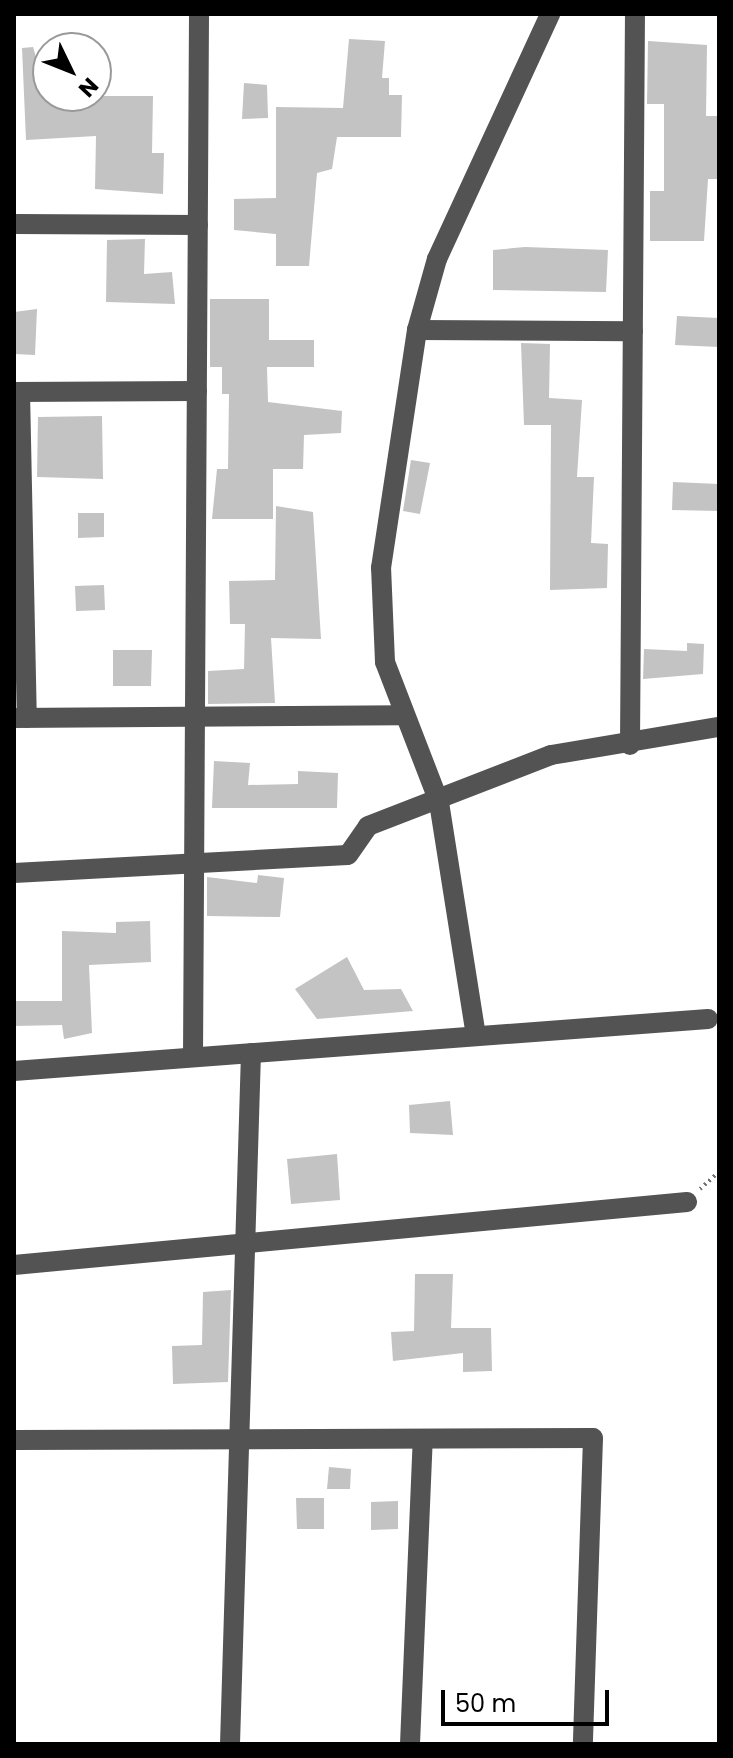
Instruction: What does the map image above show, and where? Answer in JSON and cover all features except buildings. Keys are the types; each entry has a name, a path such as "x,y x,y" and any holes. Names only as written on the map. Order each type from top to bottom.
{"street":[{"path":"193,1057 199,14"},
{"path":"476,1036 439,802 402,715 385,662 381,568 417,330 444,242 550,14"},
{"path":"630,745 635,14"},
{"path":"14,224 198,225"},
{"path":"417,330 633,331"},
{"path":"197,391 17,392 21,718 402,715"},
{"path":"14,873 348,855 368,826 439,802 551,755 630,745 719,727"},
{"path":"14,1071 708,1019"},
{"path":"230,1744 251,1053"},
{"path":"14,1265 687,1202"},
{"path":"14,1440 593,1438 583,1744"},
{"path":"410,1744 423,1439"}]}
